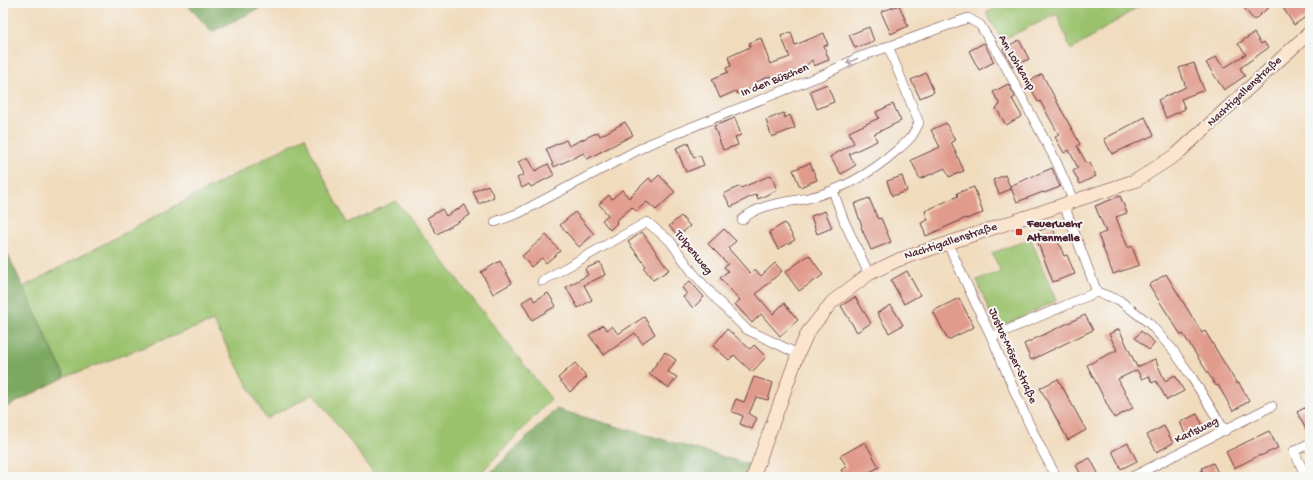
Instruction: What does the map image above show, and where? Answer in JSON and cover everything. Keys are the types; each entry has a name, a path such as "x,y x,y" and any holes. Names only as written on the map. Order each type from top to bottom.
{"street":[{"name":"Am Lohkamp","path":"888,46 935,31 968,18 980,25 1002,60 1055,159 1097,292"},
{"name":"Nachtigallenstraße","path":"752,477 798,354 808,332 832,302 869,274 898,260 947,242 1137,180 1177,154 1310,32"},
{"name":"In den Büschen","path":"495,222 519,213 649,144 825,74 857,58 888,46"},
{"path":"742,220 747,215 769,205 808,198 833,191 853,182 885,160 910,139 919,122 888,46"},
{"path":"833,191 844,221 869,274"},
{"name":"Tulpenweg","path":"542,281 647,222 670,241 693,273 746,329 798,354"},
{"name":"Justus-Möser-Straße","path":"947,242 991,337 1031,429 1057,477"},
{"path":"991,337 1097,292 1119,300 1149,323 1173,350 1225,431"},
{"name":"Karlsweg","path":"1132,477 1272,406"},
{"path":"1306,477 1294,451 1310,443"}],"green space":[{"path":"186,3 270,3 212,32"},
{"path":"1005,3 1144,3 1071,50 1057,14 1002,40 986,13"},
{"path":"305,137 347,223 396,201 551,399 477,477 377,477 314,394 266,419 213,321 65,377 23,287"},
{"path":"1031,239 1056,301 996,329 977,280 1001,271 992,253"},
{"path":"3,244 65,377 3,409"},
{"path":"556,409 755,466 750,477 486,477"}],"building":[{"path":"1240,3 1274,3 1254,20"},
{"path":"1280,3 1310,3 1310,14 1294,25"},
{"path":"899,5 908,26 891,34 881,12"},
{"path":"869,27 874,41 855,48 849,35"},
{"path":"791,32 795,45 824,33 828,45 824,46 829,60 814,66 812,60 798,73 772,80 770,76 754,83 755,87 737,94 736,91 720,98 712,79 728,72 726,68 731,66 728,57 750,47 749,43 761,38 770,64 790,57 781,36"},
{"path":"1254,33 1261,44 1264,42 1268,48 1240,68 1245,76 1224,90 1206,63 1216,57 1224,68 1246,54 1238,44"},
{"path":"1019,40 1029,59 1013,67 1003,49"},
{"path":"984,43 994,62 979,70 969,51"},
{"path":"1194,63 1204,90 1181,99 1185,109 1166,118 1158,100 1186,87 1179,68"},
{"path":"926,73 934,92 920,98 911,80"},
{"path":"1042,74 1080,144 1077,146 1087,164 1090,163 1096,176 1080,184 1073,171 1078,168 1069,150 1064,153 1055,137 1059,135 1040,101 1038,102 1028,82"},
{"path":"827,84 834,102 817,109 810,91"},
{"path":"1008,84 1015,97 1012,99 1022,116 1006,125 996,108 1000,105 993,92"},
{"path":"893,104 901,121 874,134 877,141 849,154 856,165 841,174 830,157 854,143 849,132 879,118 876,112"},
{"path":"784,113 785,118 790,115 795,128 772,137 766,120"},
{"path":"1145,117 1154,135 1112,154 1104,139"},
{"path":"735,118 741,135 735,137 738,145 723,150 714,126"},
{"path":"625,122 633,135 587,159 584,153 554,167 546,149 566,140 569,146 598,132 600,136"},
{"path":"946,123 955,140 951,142 964,171 949,177 945,168 920,179 911,160 940,147 931,130"},
{"path":"688,143 694,158 700,155 704,165 686,172 676,148"},
{"path":"528,157 535,171 548,164 554,175 531,187 529,184 522,188 517,178 524,174 518,162"},
{"path":"810,163 817,180 800,187 793,170"},
{"path":"1052,168 1060,187 1017,202 1010,186"},
{"path":"659,175 675,192 656,210 647,202 636,211 632,207 616,221 617,223 610,230 602,220 608,215 599,204 609,195 612,199 622,190 629,198 649,178 652,182"},
{"path":"771,175 777,190 758,199 756,194 731,207 724,194 740,186 741,188"},
{"path":"1005,175 1011,189 999,194 993,180"},
{"path":"902,176 907,191 892,196 887,181"},
{"path":"488,185 494,197 479,204 473,192"},
{"path":"974,187 983,213 966,218 926,236 921,223 928,220 925,211 958,196 957,193"},
{"path":"1120,196 1127,213 1116,217 1128,248 1132,246 1139,265 1113,274 1098,235 1106,232 1095,206"},
{"path":"869,198 878,219 881,218 891,242 871,250 861,227 862,226 854,204"},
{"path":"465,205 470,215 437,234 427,218 442,209 446,216"},
{"path":"825,211 832,228 817,234 811,216"},
{"path":"575,212 594,234 579,247 560,225"},
{"path":"681,216 690,226 678,236 669,226"},
{"path":"785,223 795,240 778,249 769,232"},
{"path":"1052,226 1064,256 1067,255 1075,274 1053,282 1034,233"},
{"path":"724,229 736,241 728,248 750,273 755,269 761,276 775,263 782,271 756,294 773,314 784,303 798,320 780,336 761,314 752,323 735,304 740,300 720,278 728,271 724,267 728,264 708,244"},
{"path":"642,232 669,270 653,280 644,268 646,266 628,242"},
{"path":"546,235 560,251 546,263 542,258 531,267 522,256"},
{"path":"809,255 823,275 799,291 785,272"},
{"path":"500,261 512,283 493,294 481,272"},
{"path":"600,262 605,275 584,285 592,300 578,308 566,287 588,275 585,269"},
{"path":"907,271 920,295 904,304 891,280"},
{"path":"1166,274 1202,333 1205,331 1249,401 1233,411 1218,385 1216,386 1183,334 1181,335 1149,285"},
{"path":"690,281 704,297 693,308 683,297 687,294 682,288"},
{"path":"548,293 556,306 532,320 522,302 532,296 534,301"},
{"path":"855,297 871,323 857,332 841,306"},
{"path":"959,298 974,327 948,340 933,311"},
{"path":"891,305 903,325 889,333 877,313"},
{"path":"1085,315 1093,330 1031,360 1024,344"},
{"path":"644,317 655,334 642,343 635,333 604,355 589,335 603,325 607,330 612,326 618,334"},
{"path":"727,329 750,349 754,345 766,357 752,372 734,355 729,360 713,346"},
{"path":"1119,329 1137,367 1155,359 1165,381 1175,375 1184,391 1167,400 1156,381 1152,383 1149,376 1142,379 1137,370 1118,379 1133,408 1114,418 1087,365 1117,350 1109,334"},
{"path":"1141,331 1155,343 1149,350 1135,338"},
{"path":"665,352 676,360 668,372 677,377 669,388 649,374"},
{"path":"575,363 587,377 570,392 558,378"},
{"path":"754,377 773,383 768,400 756,397 749,414 757,418 752,429 740,424 743,416 731,411 736,399 744,402"},
{"path":"1058,379 1086,430 1068,440 1040,388"},
{"path":"1310,405 1310,437 1297,412"},
{"path":"1197,414 1204,428 1186,436 1180,422"},
{"path":"1164,426 1173,443 1157,452 1147,435"},
{"path":"1269,431 1278,448 1234,468 1226,452"},
{"path":"865,442 879,467 861,477 845,477 841,470 847,467 840,456"},
{"path":"1128,443 1137,461 1121,469 1112,451"},
{"path":"1090,458 1100,477 1082,477 1076,465"},
{"path":"1213,463 1220,477 1190,477 1203,470 1202,468"}],"place":[{"name":"Feuerwehr Altenmelle","path":"1019,232"}]}
